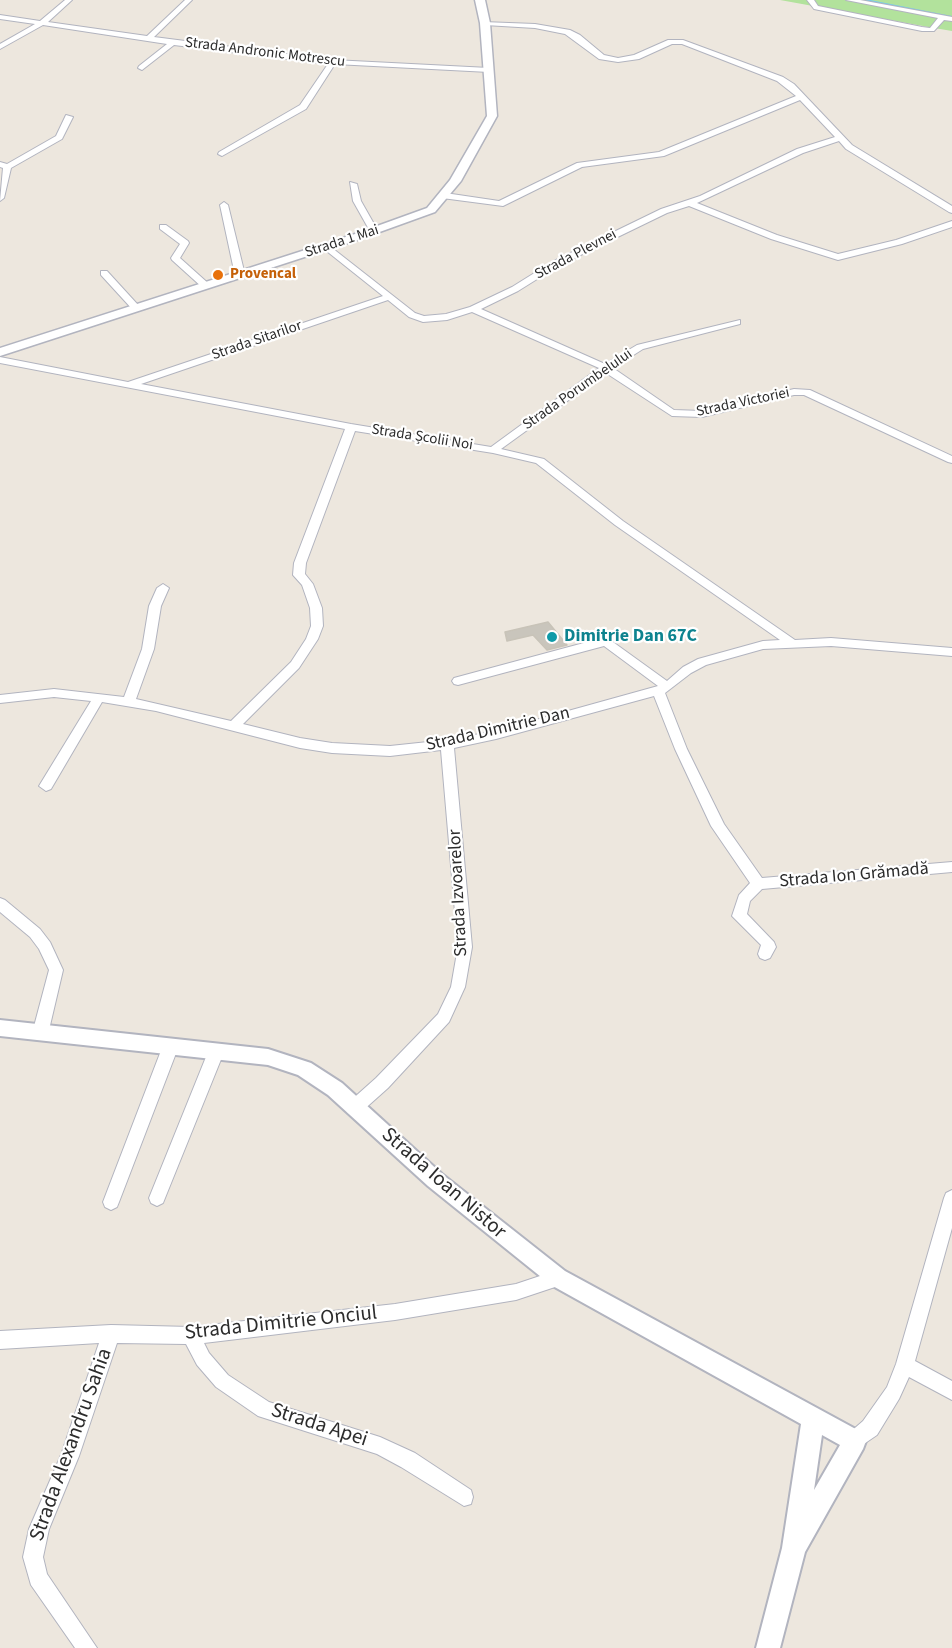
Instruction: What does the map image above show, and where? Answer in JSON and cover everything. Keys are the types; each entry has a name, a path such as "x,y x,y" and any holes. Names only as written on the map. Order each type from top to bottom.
{"main road":[{"name":"Strada 1 Mai","path":"0,352 327,247 431,210 445,196 492,116 485,23 480,0"}],"street":[{"path":"0,47 42,23 69,0"},
{"path":"148,39 189,0"},
{"path":"810,0 816,8 922,29 932,30 942,18"},
{"path":"849,0 952,19"},
{"name":"Strada Andronic Motrescu","path":"0,17 148,39 333,62 489,70"},
{"path":"485,23 535,26 567,32 578,37 597,54 618,60 636,57 671,42 694,45 780,79 791,86 839,138 952,210"},
{"path":"142,68 173,42"},
{"path":"222,154 303,107 333,62"},
{"path":"445,196 500,204 580,165 661,154 800,97"},
{"path":"0,198 3,166 59,137 69,117"},
{"name":"Strada Plevnei","path":"327,247 412,315 423,319 447,317 473,309 515,289 555,264 664,211 690,203 800,151 839,138"},
{"path":"353,184 357,201 374,231"},
{"path":"690,203 774,237 838,257 899,242 952,224"},
{"path":"225,205 240,275"},
{"path":"162,227 185,243 175,258 206,286"},
{"path":"104,273 136,308"},
{"name":"Strada Sitarilor","path":"126,385 389,297"},
{"name":"Strada Victoriei","path":"473,309 606,368 672,413 702,414 794,392 806,392 952,460"},
{"name":"Strada Porumbelului","path":"493,450 640,346 737,322"},
{"name":"Strada Școlii Noi","path":"0,360 351,427 531,458 548,465 619,523 791,642"},
{"path":"234,726 289,672 312,639 317,626 316,608 307,584 299,575 300,563 351,427"},
{"path":"129,702 148,650 154,606 163,588"},
{"path":"458,681 606,641 662,689"},
{"name":"Strada Dimitrie Dan","path":"0,699 54,693 99,697 234,726 300,743 332,748 390,751 447,745 662,689 687,670 716,657 763,645 831,642 952,652"},
{"name":"Strada Ion Grămadă","path":"662,689 681,749 718,826 758,884 952,867"},
{"path":"46,786 99,697"},
{"name":"Strada Izvoarelor","path":"354,1108 382,1083 444,1018 459,987 465,947 447,745"},
{"path":"758,884 744,899 739,916 767,942 769,947 765,954"},
{"path":"0,904 35,933 45,946 56,970 40,1034"},
{"name":"Strada Ioan Nistor","path":"0,1028 268,1057 303,1069 335,1089 505,1238 558,1278 855,1441"},
{"path":"111,1202 170,1048"},
{"path":"157,1198 216,1052"},
{"path":"794,1548 855,1441 870,1428 893,1393 905,1365 952,1200"},
{"name":"Strada Dimitrie Onciul","path":"0,1340 111,1334 191,1336 394,1312 516,1292 558,1278"},
{"name":"Strada Alexandru Sahia","path":"87,1648 38,1578 33,1557 39,1529 70,1456 111,1334"},
{"name":"Strada Apei","path":"191,1336 203,1359 222,1381 264,1410 380,1446 408,1460 464,1497"},
{"path":"905,1365 952,1391"},
{"path":"768,1648 794,1548 813,1418"}],"green space":[{"path":"780,0 952,0 952,31 934,28"}],"building":[{"name":"Dimitrie Dan 67C","path":"548,622 567,645 547,650 533,635 507,641 505,632"}],"waterway":[{"path":"865,0 952,17"}],"place":[{"name":"Provencal","path":"218,275"},
{"name":"Dimitrie Dan 67C","path":"552,637"}]}
